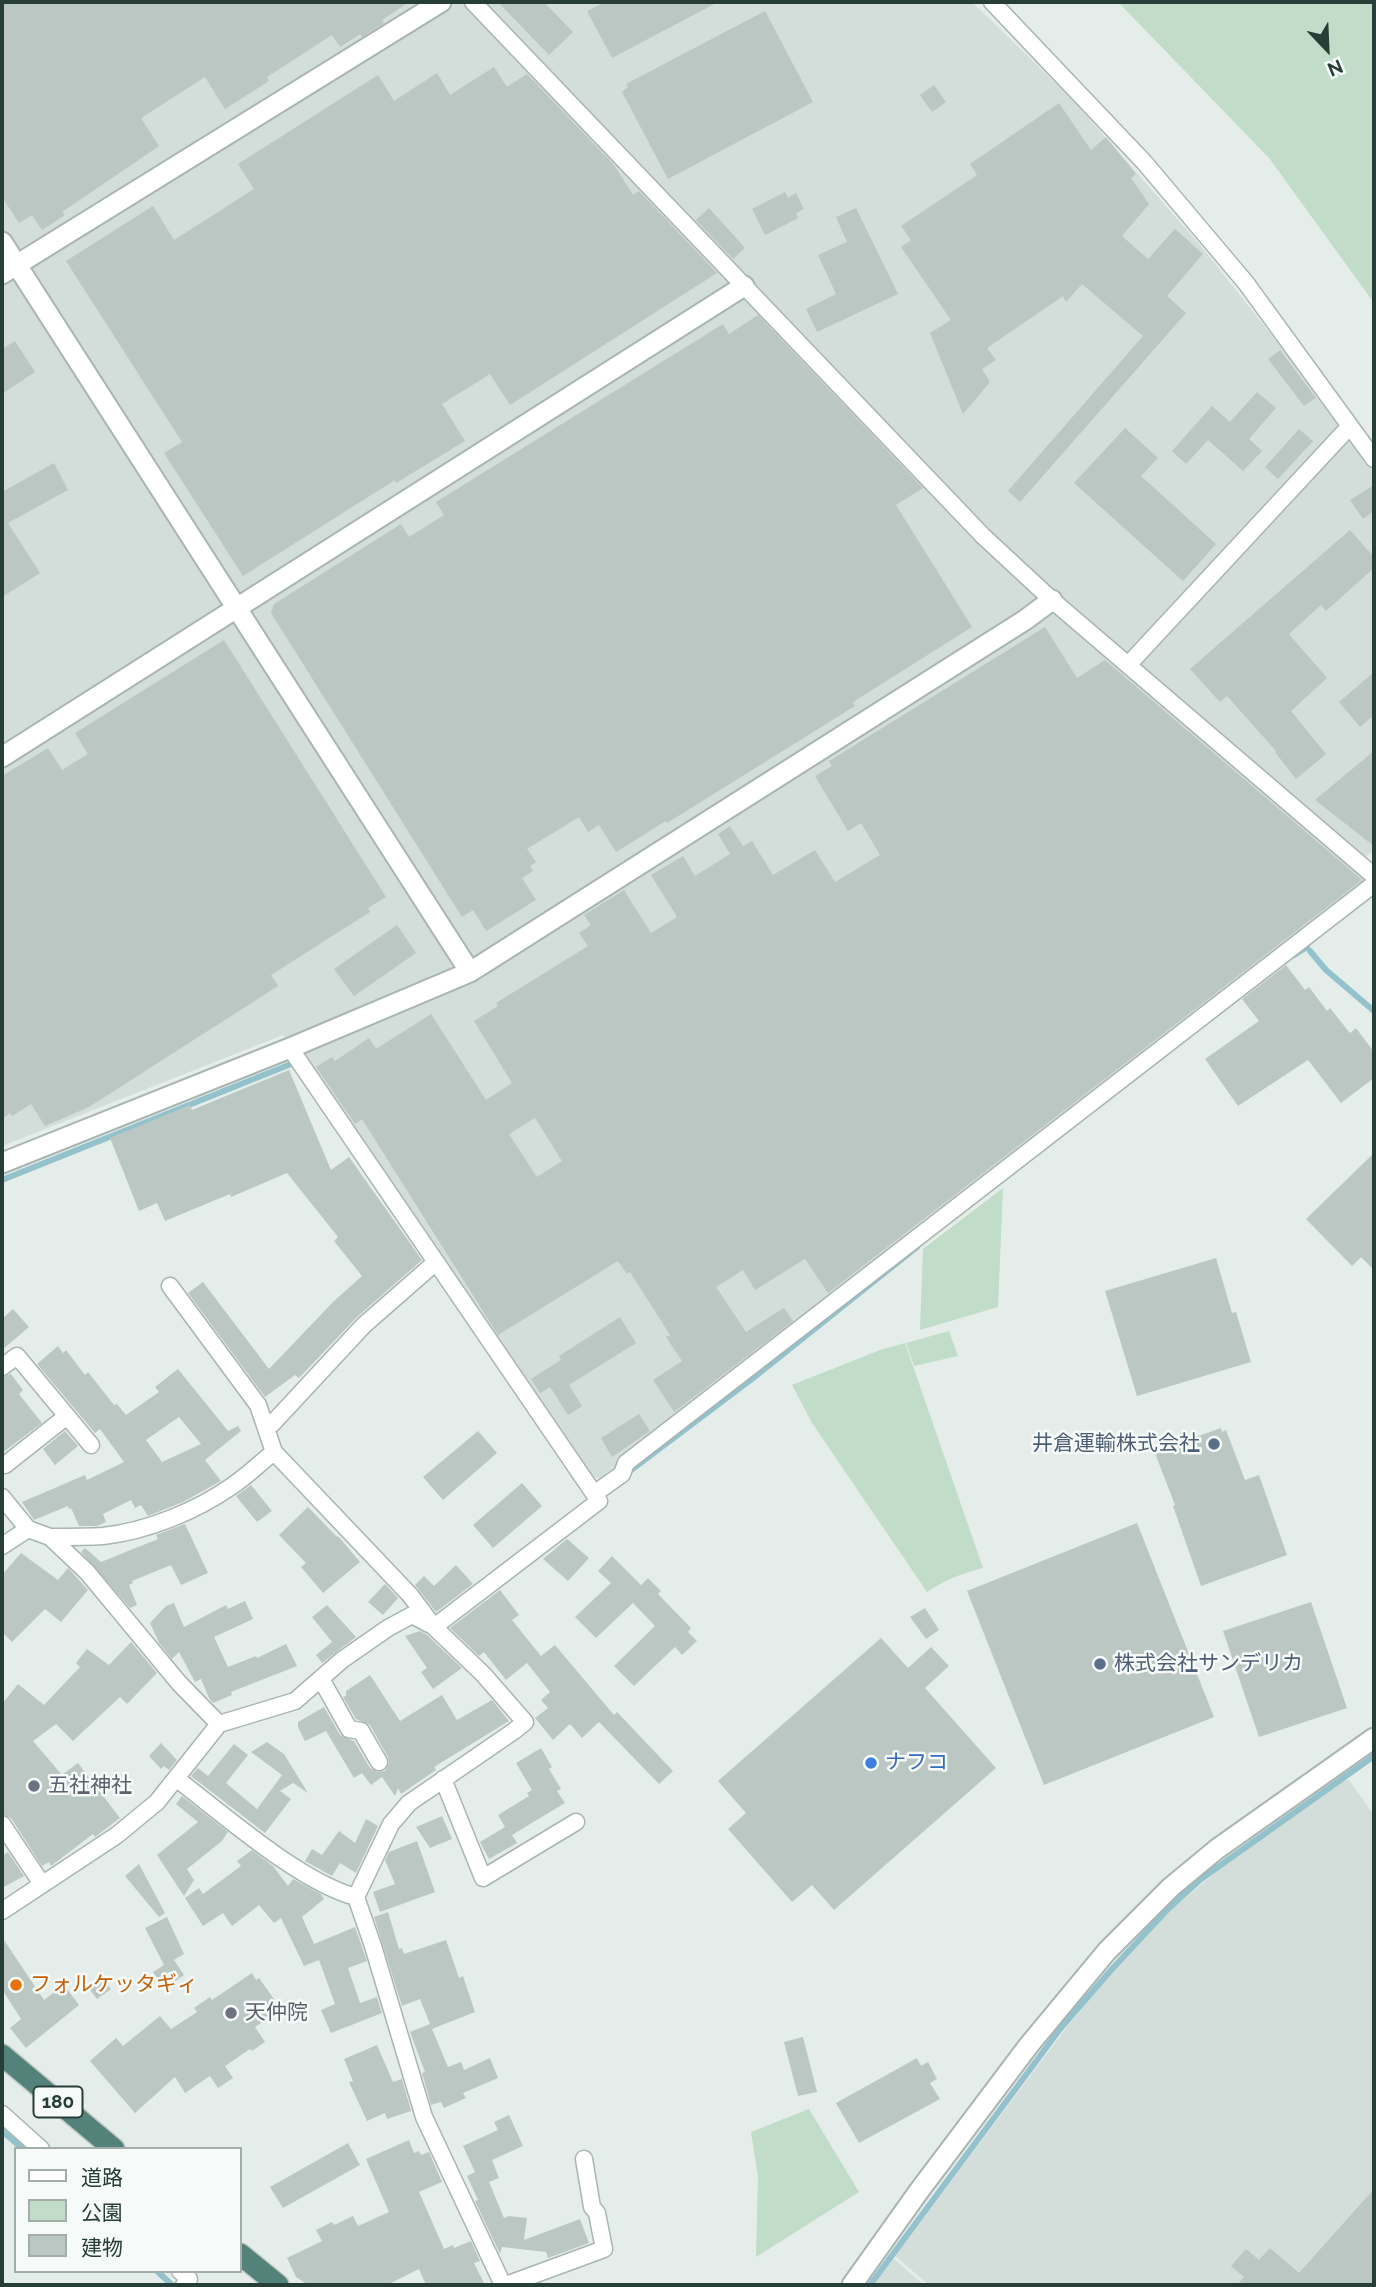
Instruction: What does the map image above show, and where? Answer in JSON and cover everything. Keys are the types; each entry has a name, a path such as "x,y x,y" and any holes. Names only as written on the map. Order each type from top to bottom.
{"highway":[{"name":"180","path":"2,2055 112,2147"},
{"path":"242,2256 278,2285"}],"street":[{"path":"9,269 441,2"},
{"path":"472,2 983,536 1052,600 1374,876"},
{"path":"992,2 1152,172 1246,283 1374,458"},
{"path":"2,242 9,269 237,606 470,972"},
{"path":"2,757 744,286"},
{"path":"1128,665 1350,426"},
{"path":"2,1163 290,1048 470,972 1025,621 1052,600"},
{"path":"594,1494 622,1474 626,1463 1374,884"},
{"path":"290,1048 432,1265 599,1502 434,1627"},
{"path":"266,1426 272,1424 364,1325 432,1265"},
{"path":"170,1286 258,1405 274,1452 410,1595 434,1627 483,1674 525,1722 410,1803 391,1824 356,1896 377,1957 424,2117 504,2285 604,2249 597,2213 592,2207 584,2159"},
{"path":"2,1367 17,1356 91,1445"},
{"path":"2,1464 5,1465 67,1416"},
{"path":"2,1497 29,1529 50,1537 104,1536 134,1530 202,1504 234,1485 274,1452"},
{"path":"2,1546 29,1529"},
{"path":"50,1537 87,1572 179,1683 219,1724"},
{"path":"2,1910 117,1835 158,1802 219,1724 295,1701 388,1628 412,1615 434,1627"},
{"path":"321,1679 349,1729 361,1731 379,1762"},
{"path":"852,2285 1029,2045 1107,1951 1171,1886 1217,1849 1374,1738"},
{"path":"177,1779 282,1858 330,1887 356,1896"},
{"path":"443,1779 484,1878 576,1822"},
{"path":"2,1824 42,1884"},
{"path":"2,2114 39,2147"}],"shaded area":[{"path":"2,2 972,2 1071,98 1200,245 1320,396 1374,471 1374,850 1355,866 1366,875 1365,888 600,1478 589,1476 283,1035 2,1146"},
{"path":"1349,1780 1374,1815 1374,2285 929,2285 895,2256 1067,2027 1117,1967 1170,1911 1236,1855 1339,1782"},
{"path":"893,2258 924,2285 874,2285"}],"green space":[{"path":"1118,2 1374,2 1374,303 1269,158"},
{"path":"1003,1188 998,1307 920,1330 923,1249"},
{"path":"949,1331 958,1356 914,1366 906,1343"},
{"path":"905,1343 983,1568 954,1577 927,1592 812,1423 792,1385 880,1350"},
{"path":"809,2109 859,2192 756,2257 758,2177 751,2132"}],"building":[{"path":"2,2 409,2 382,20 384,23 340,47 332,35 267,77 269,81 225,109 205,77 141,118 159,146 62,212 65,215 42,230 32,215 19,223 2,197"},
{"path":"498,2 544,2 573,32 549,55"},
{"path":"605,2 718,2 612,58 587,11"},
{"path":"765,11 813,102 668,179 622,92 628,87 626,84"},
{"path":"494,67 507,87 527,74 614,165 633,195 639,191 717,273 510,405 490,374 442,404 465,441 396,483 395,480 243,576 164,453 182,442 66,261 153,206 174,240 254,189 238,164 378,75 394,101 437,73 450,95"},
{"path":"934,85 946,102 932,112 920,95"},
{"path":"1059,103 1091,150 1106,137 1136,174 1131,178 1149,204 1122,236 1148,259 1175,229 1203,254 1167,296 1186,313 1020,502 1008,491 1143,336 1082,284 1066,302 1063,296 987,348 996,360 982,369 990,382 963,414 930,333 951,320 901,247 911,240 901,226 977,175 970,164"},
{"path":"785,192 788,198 796,193 804,209 796,213 798,218 765,235 752,209"},
{"path":"709,208 745,248 733,259 696,220"},
{"path":"856,208 898,294 817,332 806,309 836,294 818,255 847,242 836,217"},
{"path":"758,315 923,488 896,505 972,627 853,702 855,706 616,852 599,825 588,832 579,817 527,849 536,862 530,866 533,871 522,878 536,900 486,931 473,910 462,917 271,613 274,604 401,524 409,537 444,515 436,502 723,324 729,334"},
{"path":"15,341 35,372 2,394 2,349"},
{"path":"1280,350 1316,398 1304,406 1268,359"},
{"path":"1257,392 1276,408 1249,439 1262,451 1243,471 1208,440 1186,464 1172,451 1212,406 1230,422"},
{"path":"1125,428 1158,458 1141,476 1216,544 1183,581 1074,483"},
{"path":"1299,429 1313,441 1278,479 1265,467"},
{"path":"54,463 68,490 8,523 40,573 2,597 2,492"},
{"path":"1374,485 1374,511 1363,519 1350,500"},
{"path":"1350,530 1374,557 1374,568 1326,611 1321,605 1289,634 1327,678 1291,711 1326,754 1296,779 1276,751 1227,696 1220,702 1190,669"},
{"path":"1045,627 1077,678 1105,660 1362,880 828,1293 805,1259 755,1290 743,1270 716,1287 746,1332 784,1308 793,1321 674,1412 653,1380 682,1361 666,1337 670,1335 630,1272 627,1274 618,1261 498,1335 362,1119 355,1124 316,1067 332,1057 335,1061 369,1038 376,1049 431,1014 486,1100 512,1083 474,1021 498,1006 496,1003 588,946 579,933 591,925 584,915 624,890 651,933 677,917 651,875 683,856 695,876 730,854 718,834 730,826 743,846 752,841 773,875 815,850 835,882 880,855 861,823 848,831 815,776 832,766 829,761","holes":["535,1118 562,1161 537,1177 509,1134"]},
{"path":"224,640 386,897 368,908 370,912 271,975 278,986 89,1107 45,1126 31,1104 2,1119 2,776 48,748 62,770 88,754 75,733"},
{"path":"1374,672 1374,715 1360,727 1339,702"},
{"path":"1374,751 1374,846 1315,800"},
{"path":"397,925 416,953 354,996 334,969"},
{"path":"1286,965 1305,990 1309,987 1327,1011 1330,1008 1350,1033 1356,1028 1374,1052 1374,1078 1341,1103 1308,1060 1238,1106 1205,1059 1259,1021 1242,999"},
{"path":"289,1070 331,1170 349,1157 422,1260 357,1317 299,1378 295,1375 265,1397 188,1293 203,1282 269,1369 334,1301 362,1276 334,1241 338,1237 287,1173 165,1221 157,1203 139,1211 110,1138 190,1105 192,1110"},
{"path":"1374,1153 1374,1270 1361,1257 1352,1266 1306,1219"},
{"path":"1216,1258 1232,1313 1236,1312 1251,1362 1137,1396 1105,1291"},
{"path":"13,1309 29,1327 2,1350 2,1319"},
{"path":"620,1317 636,1343 569,1385 582,1406 568,1415 550,1387 540,1393 531,1379 561,1360 559,1356"},
{"path":"58,1346 63,1353 66,1350 85,1375 88,1372 114,1405 117,1404 126,1415 159,1392 155,1387 178,1369 228,1431 238,1426 241,1431 205,1460 221,1481 183,1502 148,1516 141,1505 135,1508 131,1500 103,1514 106,1522 97,1526 79,1526 68,1506 34,1520 22,1502 85,1475 87,1480 124,1462 100,1429 95,1433 37,1364","holes":["179,1417 201,1444 162,1462 146,1440"]},
{"path":"11,1374 23,1390 19,1394 42,1423 2,1453 2,1377"},
{"path":"639,1414 650,1431 612,1457 601,1438"},
{"path":"1221,1428 1222,1432 1226,1430 1245,1480 1259,1475 1287,1555 1201,1586 1153,1448 1187,1435 1188,1438 1195,1435 1196,1437"},
{"path":"65,1431 78,1446 55,1465 43,1449"},
{"path":"478,1431 497,1453 443,1500 423,1477"},
{"path":"522,1483 542,1506 493,1548 473,1525"},
{"path":"251,1485 272,1511 257,1522 236,1496"},
{"path":"308,1507 360,1562 323,1593 301,1567 306,1563 279,1535"},
{"path":"1137,1523 1214,1717 1044,1785 967,1591"},
{"path":"185,1524 208,1573 181,1585 171,1565 132,1581 129,1585 137,1605 130,1608 81,1552 85,1548 101,1562 158,1539 156,1535"},
{"path":"567,1539 589,1558 568,1581 543,1559"},
{"path":"21,1553 58,1580 68,1568 88,1590 61,1622 45,1609 12,1642 2,1632 2,1575"},
{"path":"612,1556 641,1585 648,1578 661,1591 658,1594 691,1628 688,1632 697,1641 682,1655 675,1647 634,1686 614,1666 655,1626 633,1603 596,1638 575,1617 611,1583 598,1571"},
{"path":"456,1565 473,1584 436,1612 415,1585 424,1576 434,1586"},
{"path":"385,1584 398,1598 383,1615 368,1602"},
{"path":"500,1590 519,1615 512,1620 541,1656 555,1645 614,1715 617,1712 673,1771 659,1784 599,1722 582,1738 570,1724 553,1740 535,1718 548,1708 541,1700 550,1692 527,1663 506,1680 484,1652 479,1656 450,1628"},
{"path":"245,1601 253,1619 214,1637 228,1667 256,1656 257,1658 286,1644 297,1666 231,1692 232,1695 213,1703 201,1679 195,1682 179,1652 172,1659 159,1643 150,1623 166,1606 174,1603 184,1627 226,1605 228,1609"},
{"path":"1311,1602 1347,1708 1259,1737 1223,1631"},
{"path":"327,1605 356,1637 322,1663 316,1655 332,1642 312,1617"},
{"path":"925,1608 939,1630 926,1639 910,1617"},
{"path":"420,1631 462,1668 433,1689 421,1672 427,1668 405,1636"},
{"path":"881,1638 908,1668 931,1647 949,1666 925,1688 996,1768 834,1910 812,1885 792,1902 728,1829 746,1813 718,1781"},
{"path":"131,1642 157,1673 127,1704 120,1697 73,1741 56,1724 33,1741 62,1775 78,1763 120,1818 95,1837 93,1834 51,1866 49,1862 42,1866 11,1818 2,1814 2,1704 18,1684 44,1705 80,1667 76,1663 87,1649 109,1665"},
{"path":"370,1675 400,1721 442,1695 457,1720 492,1700 509,1721 434,1767 436,1770 401,1794 398,1788 395,1796 382,1777 371,1785 362,1773 354,1778 326,1731 305,1741 298,1727 298,1722 324,1707 340,1735 354,1741 370,1768 378,1772 385,1771 389,1763 388,1757 370,1725 356,1719 343,1697 346,1696 346,1691"},
{"path":"267,1742 284,1754 308,1793 293,1783 280,1791 291,1799 265,1833 191,1776 198,1768 208,1776 234,1744 248,1755 226,1783 257,1809 282,1775 251,1752"},
{"path":"161,1743 177,1760 169,1770 164,1766 161,1769 149,1756"},
{"path":"541,1748 561,1789 557,1791 565,1803 512,1835 517,1843 489,1859 480,1842 505,1827 498,1815 529,1796 527,1793 532,1790 516,1763"},
{"path":"182,1796 228,1832 222,1841 187,1869 194,1880 184,1896 157,1855 198,1822 176,1804"},
{"path":"442,1816 452,1839 430,1848 416,1827"},
{"path":"366,1819 378,1826 356,1873 340,1863 332,1876 305,1861 312,1849 322,1855 339,1831 355,1843"},
{"path":"417,1841 435,1892 380,1912 373,1892 395,1884 385,1860 389,1852"},
{"path":"252,1850 273,1866 288,1886 293,1879 321,1894 324,1899 302,1917 314,1944 355,1927 367,1961 348,1968 360,2003 377,1997 382,2013 331,2033 321,2010 335,2004 319,1960 304,1966 281,1918 274,1923 259,1905 232,1926 223,1913 203,1926 185,1898 199,1888 203,1894 241,1866 237,1861"},
{"path":"8,1852 24,1876 2,1888 2,1856"},
{"path":"139,1864 165,1913 159,1917 125,1876"},
{"path":"388,1912 399,1949 402,1948 404,1954 446,1940 459,1978 463,1976 475,2012 432,2029 448,2067 461,2062 464,2070 490,2058 498,2078 463,2093 466,2098 444,2108 441,2102 431,2105 422,2073 425,2072 410,2032 430,2024 420,1999 402,2006 374,1917"},
{"path":"167,1917 184,1954 174,1960 184,1975 164,1989 153,1972 164,1965 145,1928"},
{"path":"2,1937 44,2000 64,1985 79,2005 26,2048 10,2028 21,2019 2,1989"},
{"path":"252,1973 256,1980 259,1978 281,2009 255,2027 265,2042 225,2066 233,2078 218,2088 210,2076 185,2093 175,2077 135,2113 90,2061 116,2038 123,2046 160,2016 171,2029 197,2012 194,2008 210,1997 212,2000"},
{"path":"101,1976 111,1989 97,1999 87,1986"},
{"path":"803,2037 817,2092 798,2096 784,2042"},
{"path":"377,2045 393,2082 402,2079 411,2111 387,2119 385,2113 367,2121 349,2082 353,2081 344,2059"},
{"path":"917,2058 921,2066 928,2062 937,2079 930,2083 940,2099 859,2143 836,2103"},
{"path":"509,2115 523,2146 492,2160 499,2178 489,2182 504,2218 527,2218 524,2240 580,2219 589,2243 548,2258 546,2252 502,2247 500,2254 475,2201 478,2200 467,2176 475,2172 463,2146 498,2130 494,2122"},
{"path":"409,2140 414,2153 419,2151 421,2155 429,2152 442,2182 419,2192 444,2249 471,2241 480,2261 474,2263 485,2285 426,2285 419,2269 387,2285 308,2285 296,2277 287,2258 322,2241 316,2230 353,2216 358,2226 389,2212 366,2159"},
{"path":"348,2143 360,2165 283,2208 270,2187"},
{"path":"1374,2189 1374,2285 1237,2285 1244,2277 1231,2266 1246,2249 1259,2260 1270,2248 1299,2273"}],"waterway":[{"path":"1294,955 1307,947"},
{"path":"1310,951 1326,970 1374,1011"},
{"path":"2,1180 296,1062"},
{"path":"631,1470 757,1375 917,1247"},
{"path":"870,2285 1060,2029 1168,1909 1201,1879 1374,1756"},
{"path":"2,2131 21,2147"},
{"path":"159,2273 172,2285"}],"place":[{"name":"井倉運輸株式会社","path":"1214,1444"},
{"name":"株式会社サンデリカ","path":"1100,1664"},
{"name":"ナフコ","path":"871,1763"},
{"name":"五社神社","path":"34,1786"},
{"name":"フォルケッタギィ","path":"16,1985"},
{"name":"天仲院","path":"231,2013"}]}
